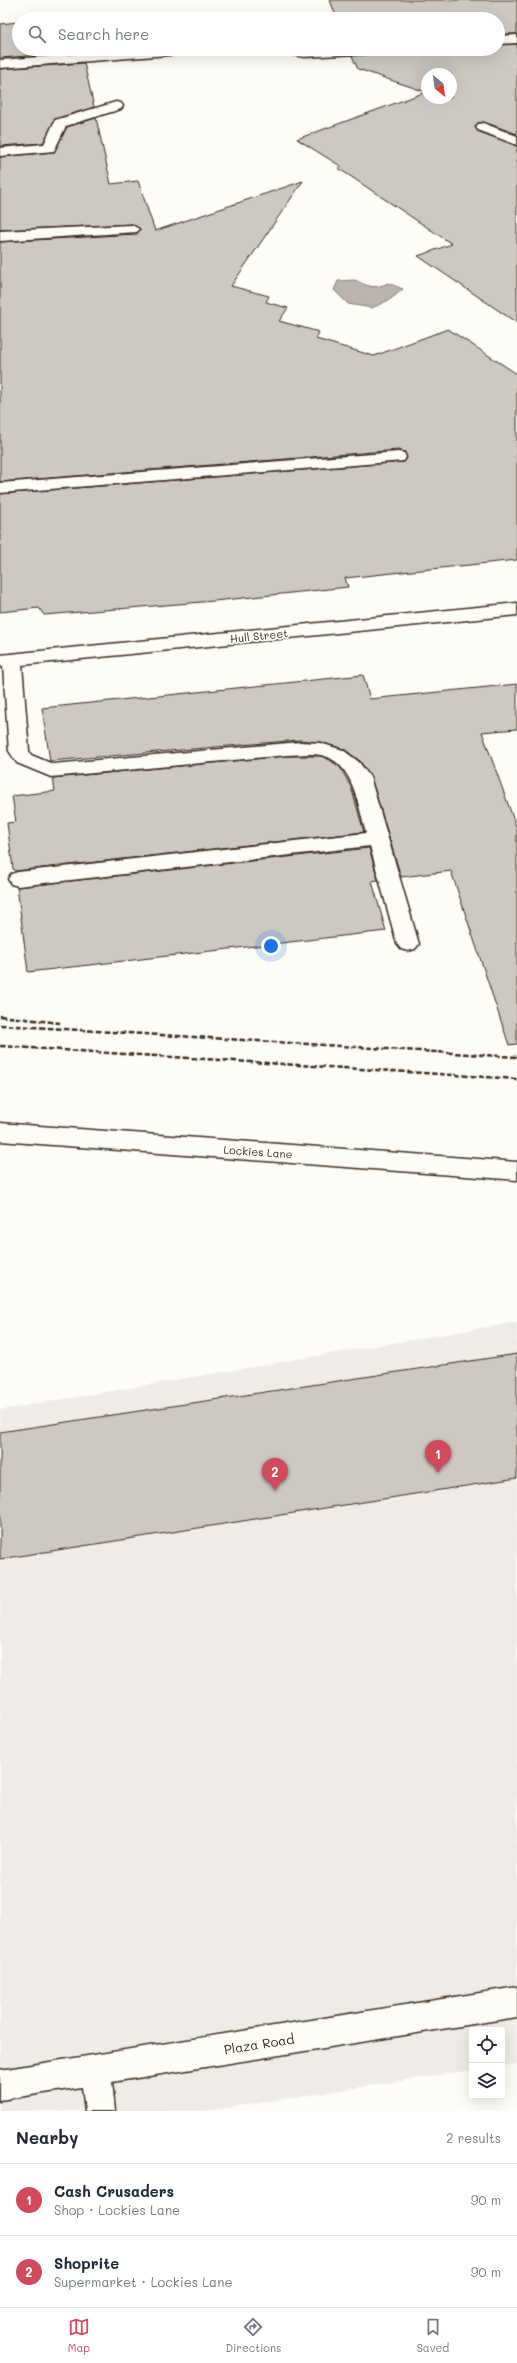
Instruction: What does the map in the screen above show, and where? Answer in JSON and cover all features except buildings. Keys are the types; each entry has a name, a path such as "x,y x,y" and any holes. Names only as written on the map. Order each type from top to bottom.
{"street":[{"path":"505,40 517,39"},
{"path":"0,64 104,56"},
{"path":"0,152 49,148 60,123 116,106"},
{"path":"483,127 517,141"},
{"path":"0,236 132,229"},
{"path":"0,488 398,457"},
{"name":"Hull Street","path":"6,661 517,609"},
{"path":"6,661 19,751 24,759 34,766 51,771 287,748 312,748 335,752 349,762 360,777 408,944"},
{"path":"18,879 378,838"},
{"name":"Lockies Lane","path":"0,1132 517,1171"},
{"name":"Plaza Road","path":"0,2086 517,2002"},
{"path":"96,2071 100,2111"}],"shaded area":[{"path":"355,280 375,287 388,283 403,289 391,299 372,308 348,304 334,290 338,281"},
{"path":"517,1322 517,2064 505,2066 505,2027 469,2027 469,2070 206,2111 0,2111 0,1410"}],"railway":[{"path":"0,1016 60,1023"},
{"path":"0,1025 517,1057"},
{"path":"0,1046 517,1079"}],"place":[{"name":"Cash Crusaders","path":"438,1473"},
{"name":"Shoprite","path":"275,1491"}]}
